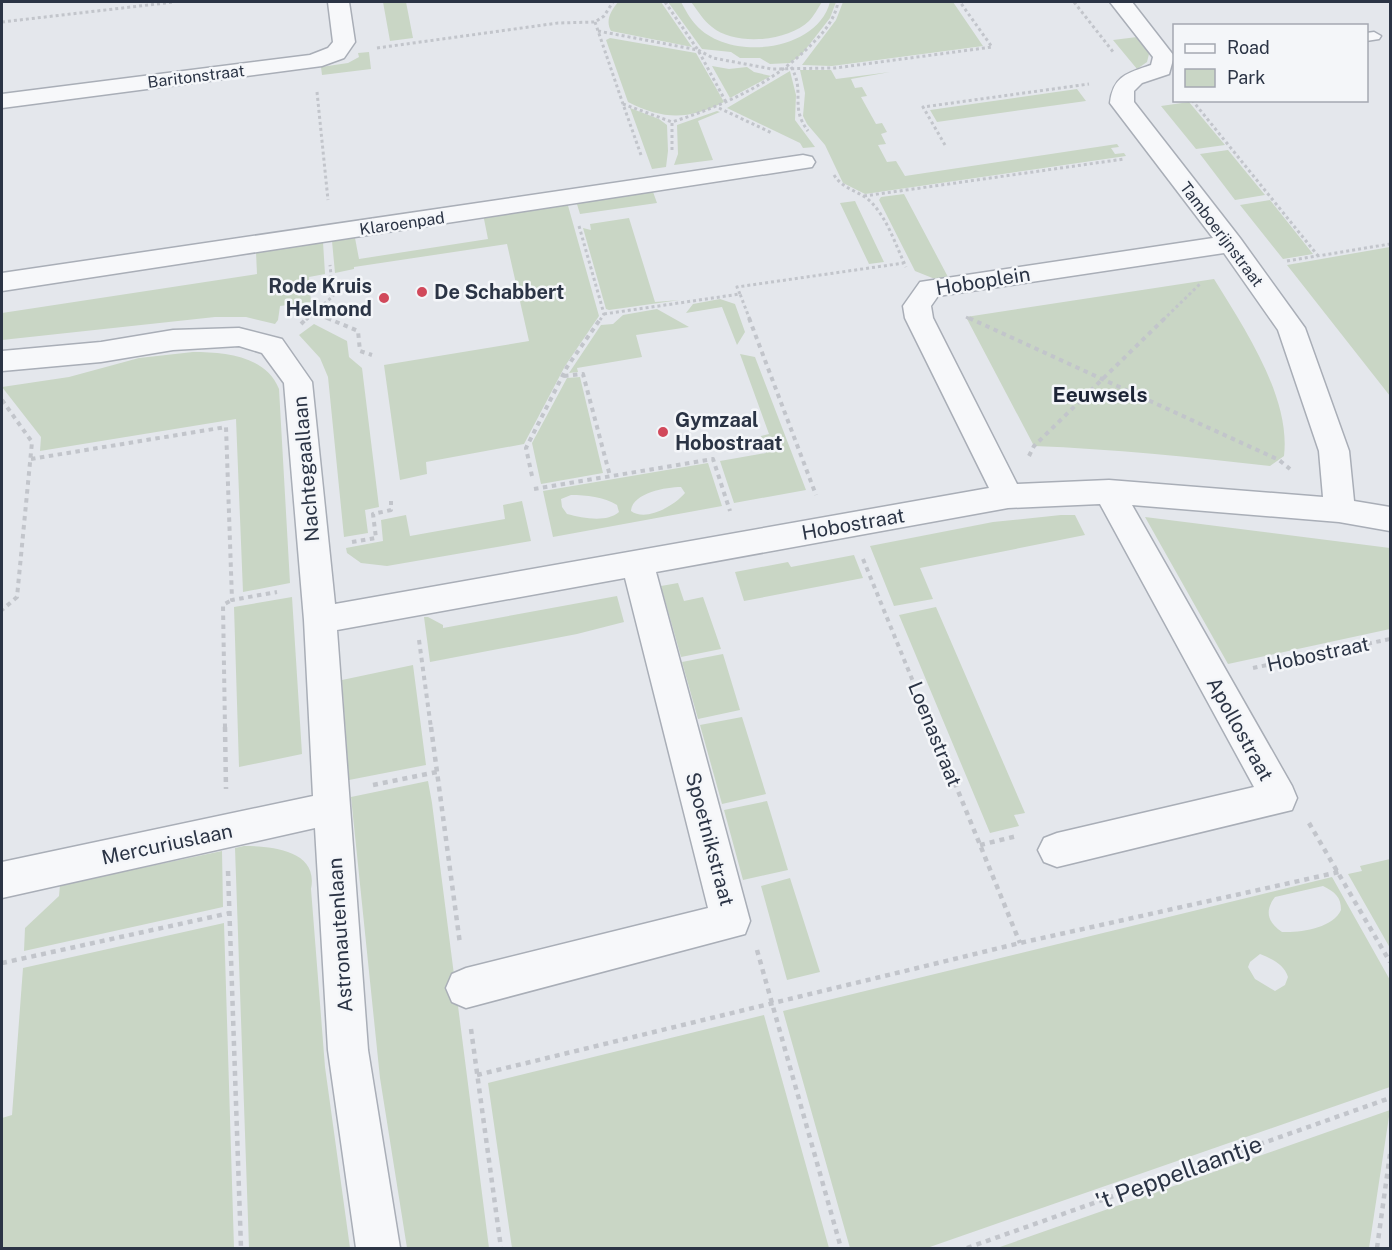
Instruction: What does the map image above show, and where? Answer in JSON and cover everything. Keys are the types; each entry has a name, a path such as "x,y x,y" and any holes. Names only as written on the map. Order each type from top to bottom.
{"street":[{"path":"336,53 344,42 338,2"},
{"path":"1121,2 1158,47 1168,66 1148,75 1134,78"},
{"name":"Baritonstraat","path":"2,101 314,61 336,53"},
{"name":"Tamboerijnstraat","path":"1134,78 1123,89 1122,103 1231,244 1291,328 1334,451 1339,510"},
{"name":"Klaroenpad","path":"2,282 803,162"},
{"name":"Hoboplein","path":"1008,496 919,318 917,306 921,297 929,288 1231,244"},
{"name":"Nachtegaallaan","path":"2,361 195,339 239,337 272,346 298,382 318,602"},
{"name":"Hobostraat","path":"318,602 414,602 1008,496 1109,492 1339,510 1390,519"},
{"name":"Apollostraat","path":"1057,850 1279,798 1109,492"},
{"name":"Spoetnikstraat","path":"466,988 731,921 637,562"},
{"name":"Astronautenlaan","path":"318,602 348,1050 378,1248"},
{"name":"Mercuriuslaan","path":"2,880 227,831 331,801"}],"path":[{"path":"2,22 174,2"},
{"path":"336,53 558,23 595,22 604,16 613,2"},
{"path":"665,2 698,50 727,104"},
{"path":"623,104 672,122 719,108 791,67 822,34 832,19 838,2"},
{"path":"598,32 698,50 713,58 772,69 835,68 992,47 960,2"},
{"path":"1074,2 1134,78"},
{"path":"595,22 623,104 660,183"},
{"path":"791,67 798,77 799,118 810,135"},
{"path":"945,145 923,107 1134,78"},
{"path":"1194,102 1319,257"},
{"path":"719,108 794,144 803,162"},
{"path":"660,183 672,122"},
{"path":"863,196 1160,154"},
{"path":"831,169 840,185 863,196 873,204 921,297 1279,460 1339,510"},
{"path":"571,196 604,314"},
{"path":"1008,496 1034,446 1105,380 1202,281 1231,244"},
{"path":"1248,267 1390,244"},
{"path":"532,476 526,448 563,376 604,314 740,294 738,288 904,263"},
{"name":"Loenastraat","path":"740,294 1020,943"},
{"path":"314,313 358,331 360,351 372,355"},
{"path":"563,376 583,374 610,476"},
{"path":"2,402 32,442 17,597 2,610"},
{"path":"31,459 226,427 232,600"},
{"path":"534,489 713,459 741,544"},
{"path":"313,549 376,538 373,514 392,510 391,501"},
{"path":"242,1248 227,831 223,605 232,600 318,602"},
{"path":"414,602 501,1248"},
{"name":"Hobostraat","path":"1211,677 1390,639"},
{"path":"331,801 437,772"},
{"path":"1279,798 1306,819 1390,962"},
{"path":"477,1075 1020,943 1339,872"},
{"path":"2,963 230,913"},
{"path":"731,921 754,941 841,1248"},
{"name":"'t Peppellaantje","path":"968,1248 1390,1098"},
{"path":"1377,1248 1390,1154"}],"green space":[{"path":"383,2 406,2 413,38 390,41"},
{"path":"618,2 661,2 692,47 611,31 609,19"},
{"path":"668,2 681,2 694,23 711,37 729,44 749,47 770,46 791,41 808,32 822,19 830,2 836,2 830,18 802,54 790,63 770,64 760,58 740,58 731,52 702,49"},
{"path":"691,2 822,2 811,19 799,28 775,37 747,39 722,33 712,27"},
{"path":"843,2 953,2 983,46 832,66 802,65 836,20"},
{"path":"1137,37 1149,54 1147,62 1137,69 1113,40"},
{"path":"610,38 696,53 724,102 699,112 676,116 653,112 628,102 606,40"},
{"path":"369,52 371,69 322,75 321,67 348,63 359,57 358,53"},
{"path":"712,66 729,69 747,67 754,72 771,76 730,98"},
{"path":"800,70 831,70 836,79 890,72 851,79 855,88 862,87 867,96 861,97 876,124 882,123 887,132 881,134 886,144 878,145 887,162 896,161 905,176 1117,144 1119,147 1111,148 1115,154 1124,153 1126,156 865,194 843,183 825,145 807,124 803,116 805,93"},
{"path":"790,71 796,95 795,120 815,147 803,148 800,143 727,108"},
{"path":"1077,89 1086,101 937,122 930,110"},
{"path":"1189,102 1225,145 1196,149 1161,106"},
{"path":"630,108 659,119 667,125 666,167 652,169"},
{"path":"717,111 720,112 698,121 713,160 674,165 678,154 677,125"},
{"path":"1228,150 1265,195 1235,200 1200,154"},
{"path":"652,189 657,203 580,214 576,201"},
{"path":"904,194 948,277 935,279 915,271 879,200 881,197"},
{"path":"1270,200 1313,254 1283,259 1240,205"},
{"path":"855,201 884,262 869,264 840,203"},
{"path":"567,202 599,316 565,366 524,444 426,462 427,474 400,480 384,365 529,341 507,244 354,267 354,269 335,273 332,241 355,238 359,259 488,239 483,214"},
{"path":"629,218 655,302 680,300 606,309 583,228 591,230 590,224"},
{"path":"323,242 325,274 309,277 311,302 280,306 278,320 275,324 246,317 215,317 2,340 2,313 257,274 256,252"},
{"path":"1390,247 1390,396 1287,265"},
{"path":"1214,279 1263,364 1280,410 1284,433 1284,456 1270,466 1093,449 1034,446 966,317"},
{"path":"720,299 735,304 745,332 737,345 722,307 686,313 693,304"},
{"path":"657,309 689,327 636,335 642,357 577,368 578,372 569,373 601,325 613,324 623,315"},
{"path":"314,324 347,341 349,357 362,368 379,507 365,510 368,533 344,537 328,377 320,358 299,335"},
{"path":"193,352 231,355 255,363 265,369 279,389 290,583 243,592 236,419 40,451 41,437 2,387 69,377 139,358"},
{"path":"740,354 755,357 806,490 734,503 720,461 766,453 761,436 769,434"},
{"path":"580,377 603,473 541,484 532,443 567,378"},
{"path":"708,463 722,506 553,537 543,491","holes":["681,487 685,493 660,511 644,515 631,511 633,505 643,495 667,488","571,495 606,500 617,505 619,512 601,519 567,514 562,507 561,499"]},
{"path":"522,501 531,541 387,566 361,563 347,553 346,548 383,541 381,520 406,515 410,536 505,519 503,505"},
{"path":"1075,515 1085,535 920,568 933,599 894,606 870,546 993,522"},
{"path":"1145,517 1390,548 1390,629 1228,664"},
{"path":"854,555 863,578 744,601 735,572 788,562 791,567"},
{"path":"678,583 684,601 703,597 721,649 681,657 661,586"},
{"path":"617,596 624,622 577,634 430,662 424,617 443,625 443,628"},
{"path":"292,597 302,754 239,767 234,607"},
{"path":"936,607 1025,813 1014,815 1019,826 990,833 899,615"},
{"path":"723,654 740,710 698,719 682,662"},
{"path":"413,665 426,765 349,780 342,680"},
{"path":"742,717 766,794 722,804 700,725"},
{"path":"428,781 489,1248 407,1248 380,1078 351,797"},
{"path":"767,801 788,870 743,880 724,810"},
{"path":"267,847 291,853 308,866 312,876 311,889 325,1067 350,1248 249,1248 235,848"},
{"path":"222,851 223,907 24,951 25,928 59,896 60,885"},
{"path":"1390,859 1390,948 1348,874 1362,871 1360,866"},
{"path":"1332,877 1390,980 1390,1087 927,1248 850,1248 783,1011","holes":["1323,886 1334,893 1340,902 1341,910 1331,921 1315,928 1289,932 1282,932 1273,925 1269,916 1269,907 1275,897","1260,954 1281,965 1286,972 1288,977 1285,985 1275,991 1255,979 1248,967 1250,962"]},
{"path":"790,878 820,972 787,980 761,886"},
{"path":"224,923 234,1248 2,1248 2,1118 12,1115 23,968"},
{"path":"764,1015 829,1248 512,1248 488,1083"},
{"path":"1390,1110 1369,1248 997,1248"}],"place":[{"name":"De Schabbert","path":"422,292"},
{"name":"Rode Kruis Helmond","path":"384,298"},
{"name":"Gymzaal Hobostraat","path":"663,432"}],"district":[{"name":"Eeuwsels","path":"1100,395"}]}
